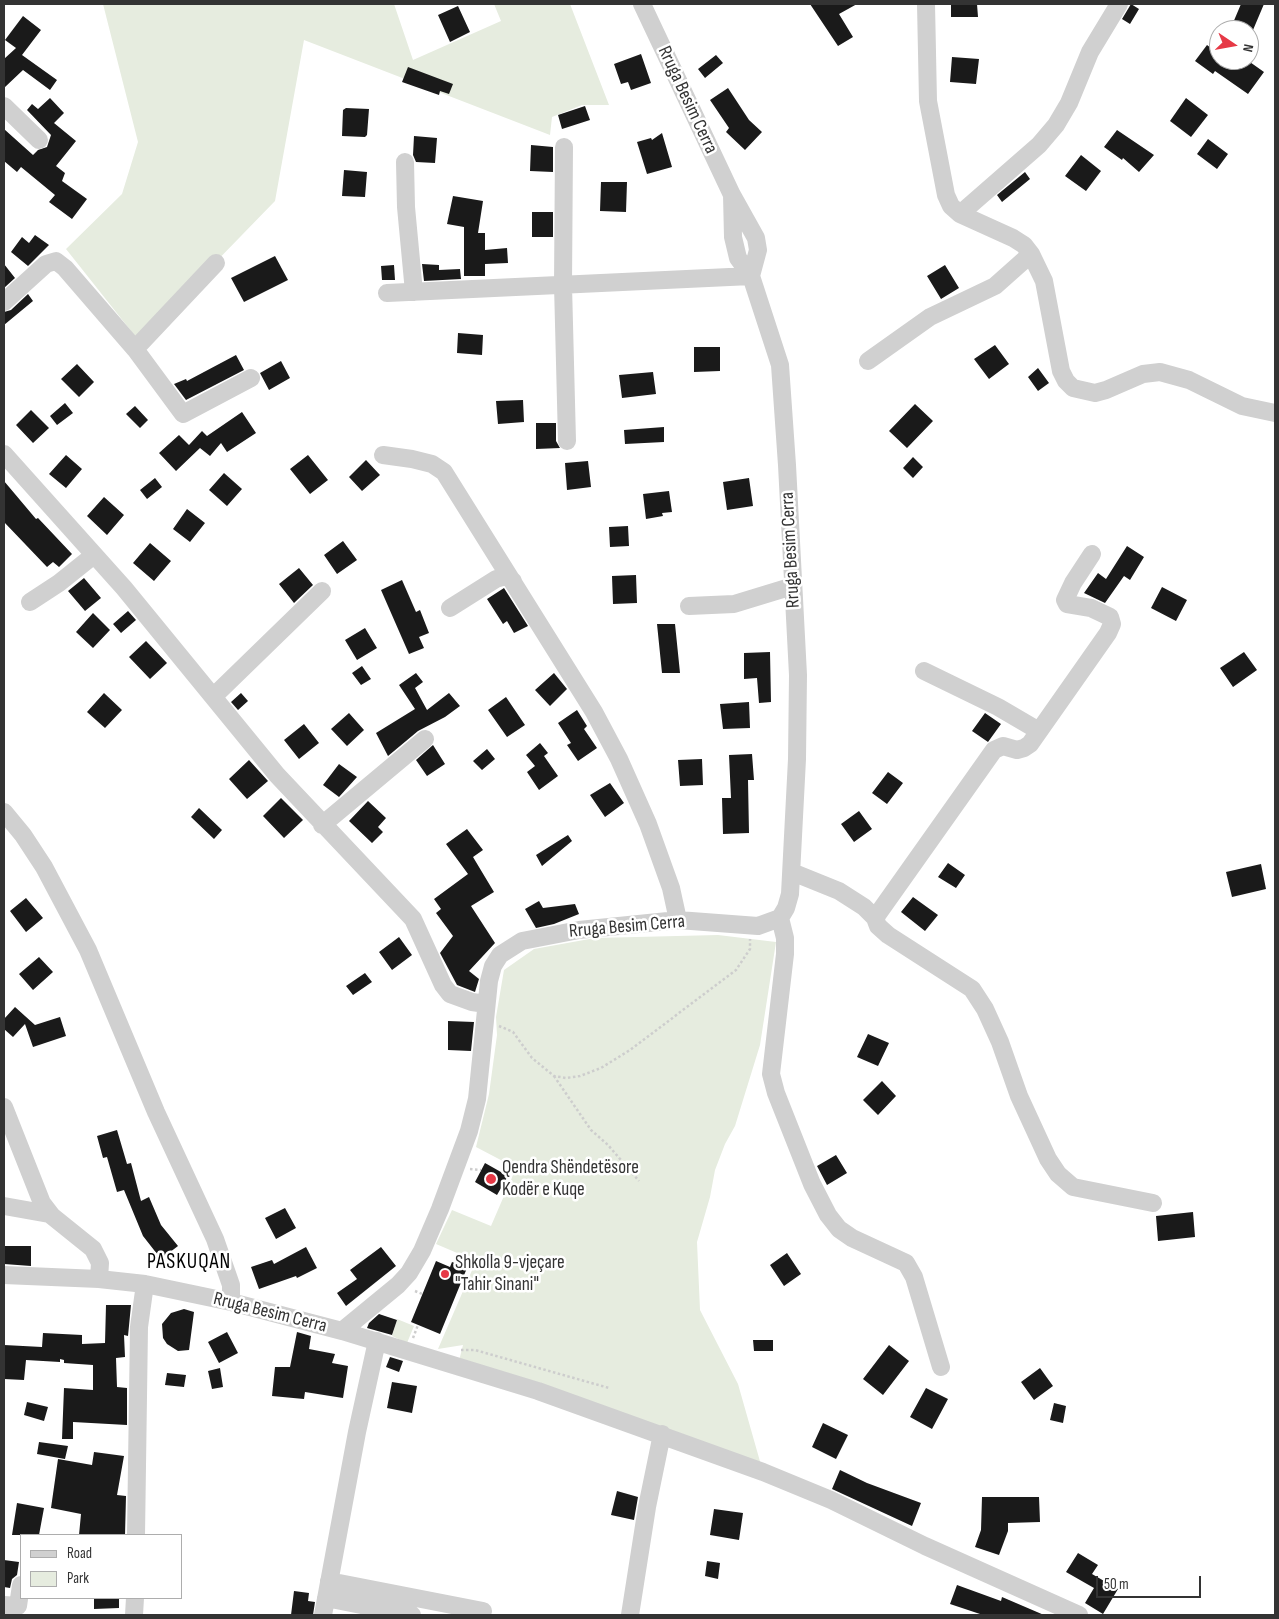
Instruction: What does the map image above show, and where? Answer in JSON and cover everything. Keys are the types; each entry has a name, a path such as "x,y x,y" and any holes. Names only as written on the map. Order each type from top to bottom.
{"street":[{"name":"Rruga Besim Cerra","path":"4,1275 99,1279 145,1284 230,1302 342,1331 398,1285 409,1273 422,1251 469,1131 477,1099 486,1004 493,966 500,956 522,941 588,929 678,920 758,926 780,918 786,908 792,872 797,759 798,675 780,365 750,276 738,258 734,237 732,196 642,4"},
{"path":"926,4 928,101 933,137 946,195 951,206 960,214 1013,238 1024,245 1031,254 1044,280 1061,371 1066,381 1073,388 1095,393 1144,374 1160,372 1189,380 1242,406 1275,413"},
{"path":"960,214 1039,145 1056,125 1069,103 1090,52 1119,4"},
{"path":"4,106 39,140"},
{"path":"564,147 563,285 567,440"},
{"path":"405,162 406,207 414,292"},
{"path":"868,360 930,317 995,286 1031,254"},
{"path":"4,302 46,264 56,261 65,268 135,349 183,414 250,378"},
{"path":"135,349 216,263"},
{"path":"387,293 750,276"},
{"path":"4,454 94,555 216,698 277,775 322,825 413,919 443,986 450,994 472,1002 486,1004"},
{"path":"383,455 419,460 432,464 444,472 594,712 619,759 648,824 671,888 678,920"},
{"path":"875,918 994,750 1003,746 1017,750 1024,748 1039,731 1108,633 1112,624 1110,617 1105,612 1067,604 1065,600 1073,582 1092,554"},
{"path":"30,602 59,583 94,555"},
{"path":"450,608 496,579 506,576 512,581"},
{"path":"689,606 734,604 793,586"},
{"path":"216,698 322,591"},
{"path":"216,698 316,607"},
{"path":"924,671 998,707 1039,731"},
{"path":"322,825 425,739"},
{"path":"4,812 23,835 44,866 88,950 156,1112 215,1239 231,1285 230,1302"},
{"path":"792,872 839,891 875,918 878,926 888,936 972,989 1000,1042 1019,1096 1048,1159 1058,1174 1073,1187 1153,1203"},
{"path":"780,918 785,938 785,954 771,1074 776,1093 812,1184 828,1215 839,1230 906,1263 914,1277 941,1367"},
{"path":"4,1107 42,1203 50,1214 93,1249 100,1263 99,1279"},
{"path":"4,1206 50,1214"},
{"path":"136,1534 139,1327 145,1284"},
{"path":"342,1331 436,1358 662,1434 831,1500 925,1546 1079,1615"},
{"path":"323,1615 356,1432 377,1341"},
{"path":"630,1615 647,1507 662,1434"},
{"path":"327,1589 483,1611"},
{"path":"327,1589 412,1615"},
{"path":"4,1606 18,1606 20,1592"},
{"path":"134,1615 135,1599"}],"path":[{"path":"554,1076 566,1078 580,1076 601,1068 660,1029 744,962 750,949 751,925"},
{"path":"485,1023 502,1026 513,1032 532,1058 554,1076 590,1130 608,1146 639,1181"},
{"path":"469,1169 481,1170"},
{"path":"412,1340 418,1325"},
{"path":"436,1358 462,1350 475,1350 609,1388"}],"green space":[{"path":"103,4 394,4 413,60 501,21 494,4 570,4 609,105 582,105 552,117 550,135 304,40 275,201 139,341 66,249 122,194 138,142"},
{"path":"718,935 776,942 760,1045 735,1126 725,1144 715,1170 710,1197 697,1242 700,1310 738,1384 763,1472 458,1365 463,1345 438,1349 476,1261 436,1244 452,1210 491,1226 516,1168 476,1147 489,1094 497,1035 496,1017 504,970 534,949 595,938"},
{"path":"397,1319 414,1326 407,1343 392,1336"}],"building":[{"path":"810,4 857,4 839,14 853,37 838,46"},
{"path":"951,4 977,4 978,17 951,17"},
{"path":"1131,4 1139,9 1130,24 1122,19"},
{"path":"1241,4 1264,4 1257,20 1234,20"},
{"path":"458,6 470,32 450,42 438,15"},
{"path":"23,16 41,30 22,55 57,80 50,90 23,70 4,88 4,59 16,48 5,40"},
{"path":"1207,45 1209,46 1209,70 1259,70 1259,68 1264,72 1248,94 1215,71 1213,74 1195,61"},
{"path":"641,54 651,83 631,90 628,82 621,84 614,64"},
{"path":"716,55 723,63 705,78 698,69"},
{"path":"952,57 979,59 976,84 950,82"},
{"path":"408,67 453,84 449,94 440,91 439,95 402,82"},
{"path":"728,88 749,120 762,132 745,150 726,132 729,128 710,100"},
{"path":"50,98 64,113 54,123 76,141 56,166 65,173 62,181 87,199 72,219 49,202 55,195 21,167 17,172 4,161 4,129 33,155 38,150 47,147 51,135 27,110 32,104 38,109"},
{"path":"1186,98 1208,115 1191,137 1170,121"},
{"path":"585,106 590,120 562,129 558,115"},
{"path":"346,108 369,109 367,135 365,137 342,136 343,110"},
{"path":"1117,130 1154,155 1139,172 1123,158 1122,160 1104,147"},
{"path":"662,133 672,167 647,174 637,142 651,138 652,140"},
{"path":"414,136 437,138 435,163 416,162 413,155"},
{"path":"1208,139 1228,154 1217,169 1197,154"},
{"path":"531,145 553,147 553,172 530,171"},
{"path":"1081,155 1101,171 1086,191 1065,176"},
{"path":"344,170 367,172 365,197 342,196"},
{"path":"1025,172 1030,179 1002,202 997,195"},
{"path":"601,182 627,182 626,212 600,211"},
{"path":"453,196 483,201 478,233 485,233 485,250 507,248 508,263 485,264 485,276 464,276 464,227 447,224"},
{"path":"532,212 553,212 553,237 532,237"},
{"path":"35,235 49,245 28,266 11,252 22,237 29,243"},
{"path":"275,256 288,280 244,302 231,278"},
{"path":"4,264 15,278 4,288"},
{"path":"422,264 439,265 439,270 460,269 461,279 424,281"},
{"path":"394,265 395,280 382,280 381,266"},
{"path":"945,265 959,288 941,299 927,276"},
{"path":"28,294 33,301 4,325 4,312 11,310"},
{"path":"458,333 483,335 482,355 457,353"},
{"path":"995,345 1009,364 989,379 974,359"},
{"path":"694,347 720,347 720,371 694,372"},
{"path":"236,355 244,370 186,400 174,384 186,379 187,381"},
{"path":"281,361 290,378 269,390 260,373"},
{"path":"77,364 94,382 79,397 61,379"},
{"path":"1038,368 1049,383 1038,391 1028,377"},
{"path":"653,372 656,394 622,398 619,375"},
{"path":"523,400 524,422 498,424 496,401"},
{"path":"65,403 73,413 57,425 50,416"},
{"path":"915,404 933,421 907,448 889,431"},
{"path":"135,406 148,420 140,428 126,414"},
{"path":"31,410 49,428 33,443 16,425"},
{"path":"242,412 256,433 227,452 221,443 210,456 200,448 176,471 159,453 179,435 189,445 202,431 207,436"},
{"path":"536,423 556,423 556,441 560,448 536,449"},
{"path":"664,427 664,442 625,444 624,430"},
{"path":"66,455 82,469 66,488 49,474"},
{"path":"308,455 328,480 310,494 290,469"},
{"path":"913,457 923,467 913,478 903,468"},
{"path":"366,460 380,475 362,491 349,477"},
{"path":"588,461 591,487 567,490 565,463"},
{"path":"224,473 242,489 227,506 209,490"},
{"path":"155,478 162,487 147,499 140,490"},
{"path":"749,478 753,506 727,510 723,482"},
{"path":"4,481 36,519 38,518 72,554 59,567 53,562 47,567 4,522"},
{"path":"669,491 672,512 662,513 663,516 646,519 643,494"},
{"path":"104,497 124,515 107,535 87,516"},
{"path":"187,509 205,523 190,542 173,529"},
{"path":"628,526 629,546 610,547 609,527"},
{"path":"343,541 357,560 337,574 324,555"},
{"path":"150,543 171,561 154,581 133,563"},
{"path":"1127,546 1144,557 1130,580 1124,576 1105,603 1084,593 1098,573 1106,579"},
{"path":"299,568 313,585 294,603 279,584"},
{"path":"636,575 637,603 613,604 612,576"},
{"path":"84,578 101,598 85,611 68,591"},
{"path":"402,580 416,612 420,610 429,633 419,637 424,648 409,654 381,590"},
{"path":"1162,587 1187,600 1176,621 1151,608"},
{"path":"504,588 528,626 514,633 507,621 503,624 487,599"},
{"path":"128,611 136,620 121,633 113,624"},
{"path":"93,613 110,630 93,648 76,632"},
{"path":"657,624 675,624 680,673 662,673"},
{"path":"365,628 377,648 357,660 345,640"},
{"path":"146,641 167,663 150,679 129,657"},
{"path":"770,652 771,702 759,703 757,678 744,679 744,653"},
{"path":"1244,652 1257,670 1233,687 1220,668"},
{"path":"362,666 371,679 361,685 352,673"},
{"path":"416,673 423,682 415,688 427,710 449,693 460,706 445,717 418,731 388,756 376,733 415,709 399,685"},
{"path":"554,673 567,689 550,706 535,690"},
{"path":"104,693 122,710 105,728 87,712"},
{"path":"241,693 248,701 238,710 231,702"},
{"path":"506,697 525,725 507,737 488,710"},
{"path":"749,702 750,728 723,729 720,704"},
{"path":"577,710 587,726 584,729 597,748 578,761 567,745 571,743 558,723"},
{"path":"349,713 364,730 347,746 331,729"},
{"path":"985,713 1001,724 988,742 972,731"},
{"path":"304,724 319,743 299,759 284,740"},
{"path":"540,743 548,753 544,756 558,776 539,790 527,772 535,766 526,755"},
{"path":"433,745 445,764 427,776 416,760"},
{"path":"487,749 495,759 482,770 473,761"},
{"path":"752,754 754,780 748,780 749,833 723,834 722,798 731,798 729,755"},
{"path":"702,759 703,785 680,786 678,760"},
{"path":"249,760 268,781 247,799 229,779"},
{"path":"339,764 357,777 339,797 323,785"},
{"path":"888,772 903,783 887,804 872,793"},
{"path":"610,783 624,803 605,817 590,795"},
{"path":"281,798 303,820 284,838 263,816"},
{"path":"368,801 386,818 378,827 383,832 372,843 349,821"},
{"path":"199,808 222,830 214,839 191,817"},
{"path":"859,811 872,829 854,842 841,824"},
{"path":"467,829 483,850 473,857 494,892 471,906 495,943 469,971 479,979 475,992 457,985 440,953 453,936 436,913 441,909 434,899 468,874 446,844"},
{"path":"568,835 572,841 542,866 536,855"},
{"path":"948,863 965,875 956,888 938,877"},
{"path":"1261,864 1266,889 1232,897 1226,872"},
{"path":"913,897 938,915 925,931 901,912"},
{"path":"26,898 43,918 26,932 10,911"},
{"path":"539,901 543,908 575,904 579,914 554,924 536,928 525,909"},
{"path":"399,937 412,955 392,970 379,952"},
{"path":"39,957 53,972 33,990 19,974"},
{"path":"365,973 372,982 353,995 346,986"},
{"path":"15,1007 35,1025 60,1017 66,1036 33,1047 25,1024 13,1037 4,1029 4,1019"},
{"path":"448,1021 474,1022 471,1051 448,1050"},
{"path":"868,1034 889,1043 878,1066 857,1057"},
{"path":"882,1081 896,1096 878,1115 863,1100"},
{"path":"117,1130 127,1164 131,1163 141,1201 149,1197 161,1225 178,1246 161,1259 143,1236 124,1190 117,1192 107,1157 103,1158 97,1136"},
{"path":"836,1155 847,1173 827,1185 817,1166"},
{"name":"Qendra Shëndetësore Kodër e Kuqe","path":"485,1163 508,1176 497,1195 475,1182"},
{"path":"285,1208 296,1228 276,1239 265,1218"},
{"path":"1193,1212 1195,1237 1158,1241 1156,1216"},
{"path":"4,1246 31,1246 31,1266 4,1264"},
{"path":"306,1247 317,1268 297,1278 296,1276 259,1289 251,1267 272,1260 274,1264"},
{"path":"381,1247 396,1266 346,1306 337,1293 357,1279 350,1270"},
{"path":"787,1253 801,1274 784,1286 770,1265"},
{"path":"436,1261 450,1267 452,1262 467,1268 440,1334 411,1322"},
{"path":"106,1305 131,1305 128,1336 124,1335 125,1357 116,1358 117,1387 127,1388 127,1425 73,1422 73,1439 62,1439 64,1388 93,1390 93,1365 64,1363 64,1360 60,1359 60,1362 26,1360 24,1380 4,1379 4,1345 42,1347 43,1333 82,1335 82,1344 105,1343"},
{"path":"184,1309 194,1312 189,1350 178,1351 167,1344 163,1338 162,1324 171,1313"},
{"path":"379,1314 397,1320 392,1335 367,1328 369,1323"},
{"path":"227,1332 238,1353 219,1363 208,1342"},
{"path":"297,1332 311,1336 309,1349 335,1354 332,1363 348,1366 343,1398 305,1392 304,1399 272,1396 275,1367 290,1367"},
{"path":"753,1340 773,1340 773,1351 754,1351"},
{"path":"889,1345 909,1361 883,1395 863,1379"},
{"path":"390,1357 403,1361 399,1372 386,1367"},
{"path":"220,1368 223,1387 212,1389 208,1371"},
{"path":"1040,1368 1053,1386 1034,1400 1021,1382"},
{"path":"167,1373 186,1375 184,1387 165,1385"},
{"path":"392,1382 417,1386 412,1413 387,1408"},
{"path":"926,1388 948,1399 932,1429 910,1417"},
{"path":"27,1402 48,1407 44,1421 24,1415"},
{"path":"1054,1403 1066,1406 1063,1423 1050,1420"},
{"path":"823,1423 848,1435 836,1459 812,1447"},
{"path":"39,1442 68,1446 65,1459 37,1454"},
{"path":"94,1452 124,1456 117,1495 126,1496 125,1534 79,1534 81,1514 51,1508 58,1459 92,1465"},
{"path":"840,1470 867,1483 921,1503 912,1526 832,1489"},
{"path":"617,1491 638,1497 634,1520 611,1515"},
{"path":"982,1497 1039,1497 1040,1522 1008,1523 1008,1531 999,1555 975,1547 981,1530"},
{"path":"17,1503 44,1508 39,1534 12,1535"},
{"path":"714,1509 743,1513 739,1540 710,1535"},
{"path":"1078,1553 1098,1565 1092,1574 1118,1589 1103,1614 1085,1603 1094,1588 1066,1572"},
{"path":"4,1560 19,1562 17,1575 12,1579 10,1588 4,1587"},
{"path":"707,1561 720,1563 718,1579 705,1576"},
{"path":"957,1585 1001,1601 1002,1597 1044,1615 983,1615 950,1604"},
{"path":"294,1591 309,1593 308,1601 315,1602 313,1615 291,1615"},
{"path":"94,1599 119,1599 119,1608 94,1609"}],"place":[{"name":"Qendra Shëndetësore Kodër e Kuqe","path":"491,1179"},
{"name":"Shkolla 9-vjeçare \"Tahir Sinani\"","path":"445,1274"}],"district":[{"name":"PASKUQAN","path":"189,1263"}]}
